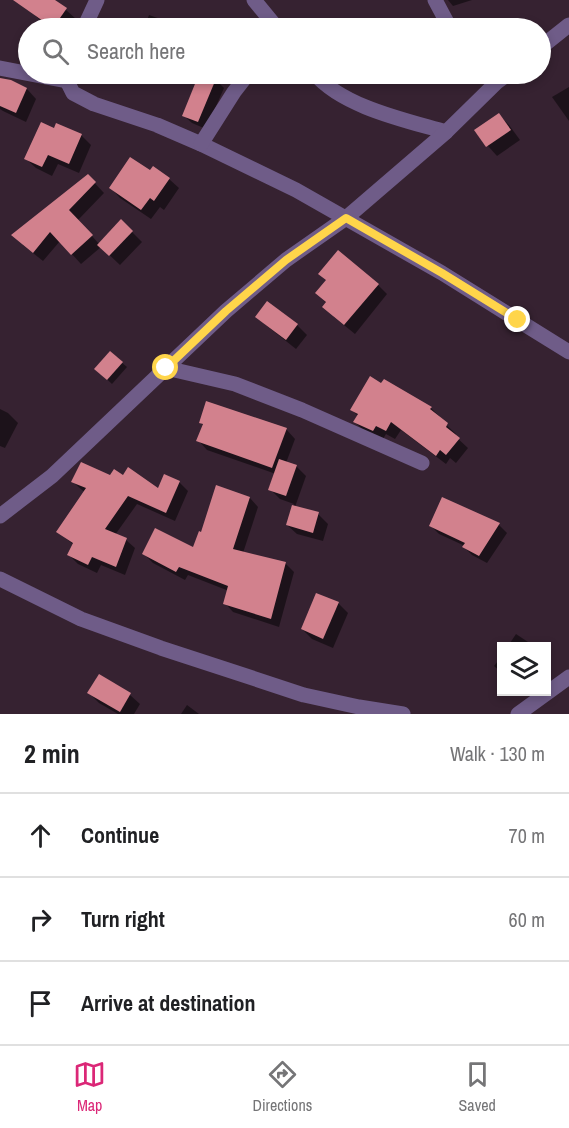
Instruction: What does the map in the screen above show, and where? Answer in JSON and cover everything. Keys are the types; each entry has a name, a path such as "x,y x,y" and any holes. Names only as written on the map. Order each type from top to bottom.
{"street":[{"path":"89,18 97,0"},
{"path":"254,0 269,18"},
{"path":"435,0 445,18"},
{"path":"551,39 569,25"},
{"path":"0,69 18,71"},
{"path":"70,84 73,93 84,99 157,125 296,190 442,273 569,352"},
{"path":"201,144 240,84"},
{"path":"327,84 364,107 446,132"},
{"path":"0,516 52,476 226,311 286,260 346,218 446,132 491,84"},
{"path":"166,368 235,384 302,410 422,463"},
{"path":"0,579 81,619 162,648 304,695 403,714"},
{"path":"518,714 569,677"}],"building":[{"path":"13,0 55,0 67,8 60,18 39,18"},
{"path":"0,78 11,80 27,88 16,113 0,106"},
{"path":"195,84 214,84 198,122 182,116"},
{"path":"499,113 511,130 486,147 474,130"},
{"path":"41,122 54,128 56,123 82,134 69,164 48,155 42,167 24,159"},
{"path":"130,157 150,170 153,166 170,178 154,201 150,198 141,210 109,188"},
{"path":"88,174 96,182 69,210 93,235 71,255 50,232 33,253 11,235"},
{"path":"121,219 133,231 109,256 97,245"},
{"path":"338,250 379,284 344,325 322,307 326,302 315,293 326,280 318,274"},
{"path":"267,301 298,324 286,340 255,317"},
{"path":"110,351 123,362 107,380 94,369"},
{"path":"370,376 381,383 384,379 432,407 430,409 448,423 446,427 460,438 446,455 440,450 436,456 391,422 386,431 376,426 373,431 353,422 358,414 350,410"},
{"path":"206,401 287,428 272,468 196,441 203,424 199,423"},
{"path":"279,459 297,465 286,496 268,490"},
{"path":"81,462 110,475 114,469 123,475 128,467 158,488 164,474 180,481 166,513 128,496 105,529 127,538 116,567 92,557 88,565 67,555 73,543 56,532 86,488 71,482"},
{"path":"216,485 250,497 233,549 286,562 271,619 223,604 228,586 179,567 176,572 142,554 155,528 193,547 199,531 201,532"},
{"path":"442,497 500,523 479,556 462,547 465,543 429,526"},
{"path":"292,505 319,512 313,533 286,525"},
{"path":"316,593 339,602 323,639 301,629"},
{"path":"99,674 131,693 120,712 87,693"}],"route":[{"path":"166,368 226,311 286,260 346,218 518,320"}]}
